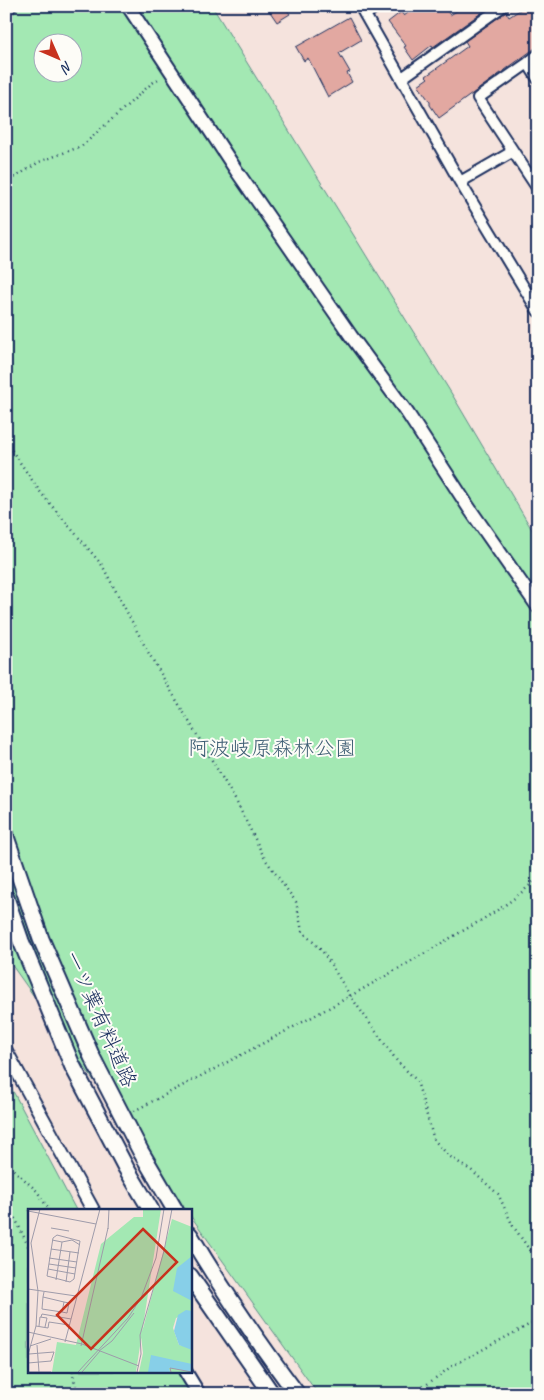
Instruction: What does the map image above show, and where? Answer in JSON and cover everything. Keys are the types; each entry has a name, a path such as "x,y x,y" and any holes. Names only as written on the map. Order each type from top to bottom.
{"main road":[{"name":"一ツ葉有料道路","path":"6,837 41,938 92,1057 141,1152 174,1209"},
{"name":"一ツ葉有料道路","path":"6,898 21,941 72,1065 126,1168 150,1209"},
{"path":"191,1237 205,1261 297,1394"},
{"path":"191,1277 272,1394"}],"street":[{"path":"6,8 10,6"},
{"path":"128,6 236,170 351,336 408,414 469,508 538,607"},
{"path":"376,6 362,10 460,182 537,309"},
{"path":"402,78 503,6"},
{"path":"538,55 478,98 512,152 538,188"},
{"path":"528,63 538,79"},
{"path":"460,182 512,152"},
{"path":"6,1051 92,1209"},
{"path":"186,1372 199,1394"}],"path":[{"path":"6,183 20,172 39,162 82,146 150,84 170,71"},
{"path":"6,442 41,493 102,565 148,652 236,801 265,859 296,902 302,930 323,952 351,997 397,1061 417,1081 434,1140 449,1156 472,1171 498,1194 513,1226 538,1262"},
{"path":"133,1112 351,997 502,907 538,877"},
{"path":"6,1163 36,1191 49,1209"},
{"path":"6,1206 16,1220 28,1246"},
{"path":"410,1394 452,1366 538,1320"},
{"path":"72,1372 78,1394"}],"green space":[{"name":"阿波岐原森林公園","path":"6,6 212,6 453,396 538,540 538,1394 318,1394 191,1216 191,1209 185,1209 6,957"},
{"path":"6,1078 75,1209 28,1209 28,1372 178,1372 192,1394 6,1394"}],"building":[{"path":"266,6 284,6 290,14 277,22"},
{"path":"417,6 443,6 450,15 465,6 491,6 433,47 432,45 413,60 404,47 406,46 388,22 401,12 404,16"},
{"path":"526,6 538,6 538,46 439,118 418,85 428,78 426,76 468,46 465,41 506,12 509,17"},
{"path":"349,17 361,40 339,53 350,72 347,73 352,82 328,97 308,58 304,61 296,47"}]}
